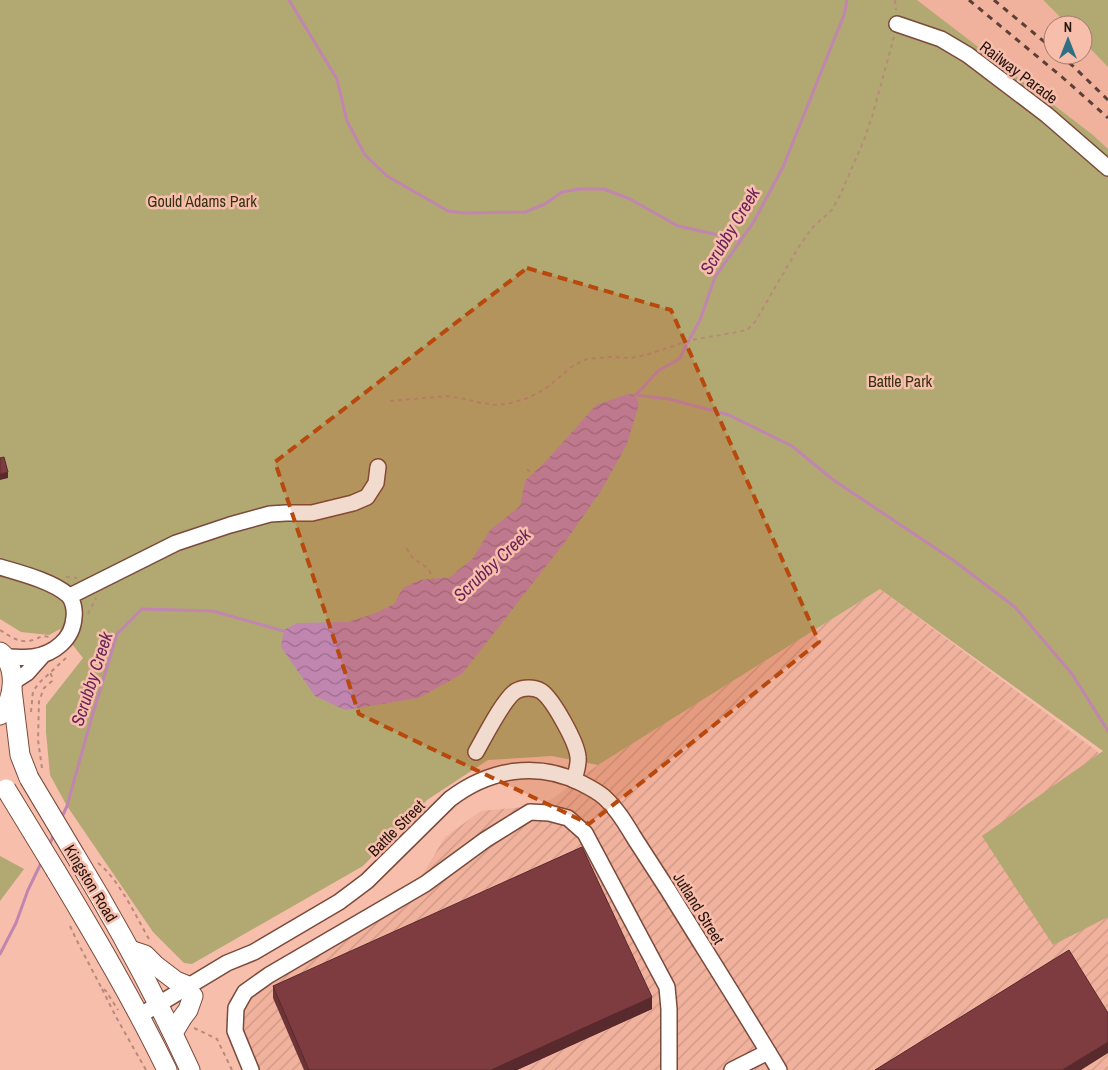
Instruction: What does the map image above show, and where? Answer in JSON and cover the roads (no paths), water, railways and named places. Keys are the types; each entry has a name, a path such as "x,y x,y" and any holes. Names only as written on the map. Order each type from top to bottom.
{"main road":[{"name":"Kingston Road","path":"3,654 11,669 20,755 35,776 74,854 130,950 161,1009 178,1026 190,1070"},
{"path":"0,715 7,706 12,686"},
{"name":"Kingston Road","path":"3,785 108,958 142,1020 166,1070"},
{"path":"130,950 145,956 190,991 188,1010 178,1026"}],"street":[{"name":"Railway Parade","path":"897,24 941,39 968,55 1048,115 1108,168"},
{"path":"70,596 176,543 230,525 270,514 312,513 353,503 367,497 376,482 378,467"},
{"path":"0,566 44,581 61,590 70,596 74,612 74,623 61,645 43,655 31,658 3,654"},
{"path":"12,686 43,655"},
{"path":"476,752 512,694 522,689 537,689 552,702 571,736 576,749 578,763 574,780"},
{"name":"Battle Street","path":"142,1020 190,991 227,963 254,952 352,894 450,799 470,785 495,775 519,770 549,772 574,780"},
{"name":"Jutland Street","path":"574,780 603,796 622,818 780,1070"},
{"path":"251,1070 235,1031 236,1008 245,992 269,975 425,884 485,840 530,812 549,812 568,818 585,833 667,987 669,1070"},
{"path":"741,1068 768,1052"}],"water":[{"path":"628,394 635,395 639,404 627,444 601,491 565,542 462,674 419,698 345,710 315,696 281,647 284,630 297,623 348,622 373,614 394,604 403,588 420,580 450,577 473,558 490,530 520,506 525,481 547,460 596,405"}],"waterway":[{"path":"289,0 337,79 347,121 365,155 387,176 448,211 464,213 525,212 545,204 562,192 579,189 604,189 630,199 678,226 741,240"},
{"name":"Scrubby Creek","path":"633,398 658,371 679,359 700,320 715,277 753,223 783,167 844,15 847,0"},
{"path":"635,395 669,399 729,415 792,446 832,479 953,560 1015,607 1072,674 1108,731"},
{"name":"Scrubby Creek","path":"61,819 67,806 117,634 142,609 213,611 287,632"},
{"name":"Scrubby Creek","path":"49,846 54,834"},
{"name":"Scrubby Creek","path":"0,954 16,923 28,890 42,861"}],"railway":[{"path":"969,0 1108,118"},
{"path":"994,0 1043,41"},
{"path":"1072,65 1108,100"}],"park label":[{"name":"Gould Adams Park","path":"202,201"},
{"name":"Battle Park","path":"900,381"}]}
